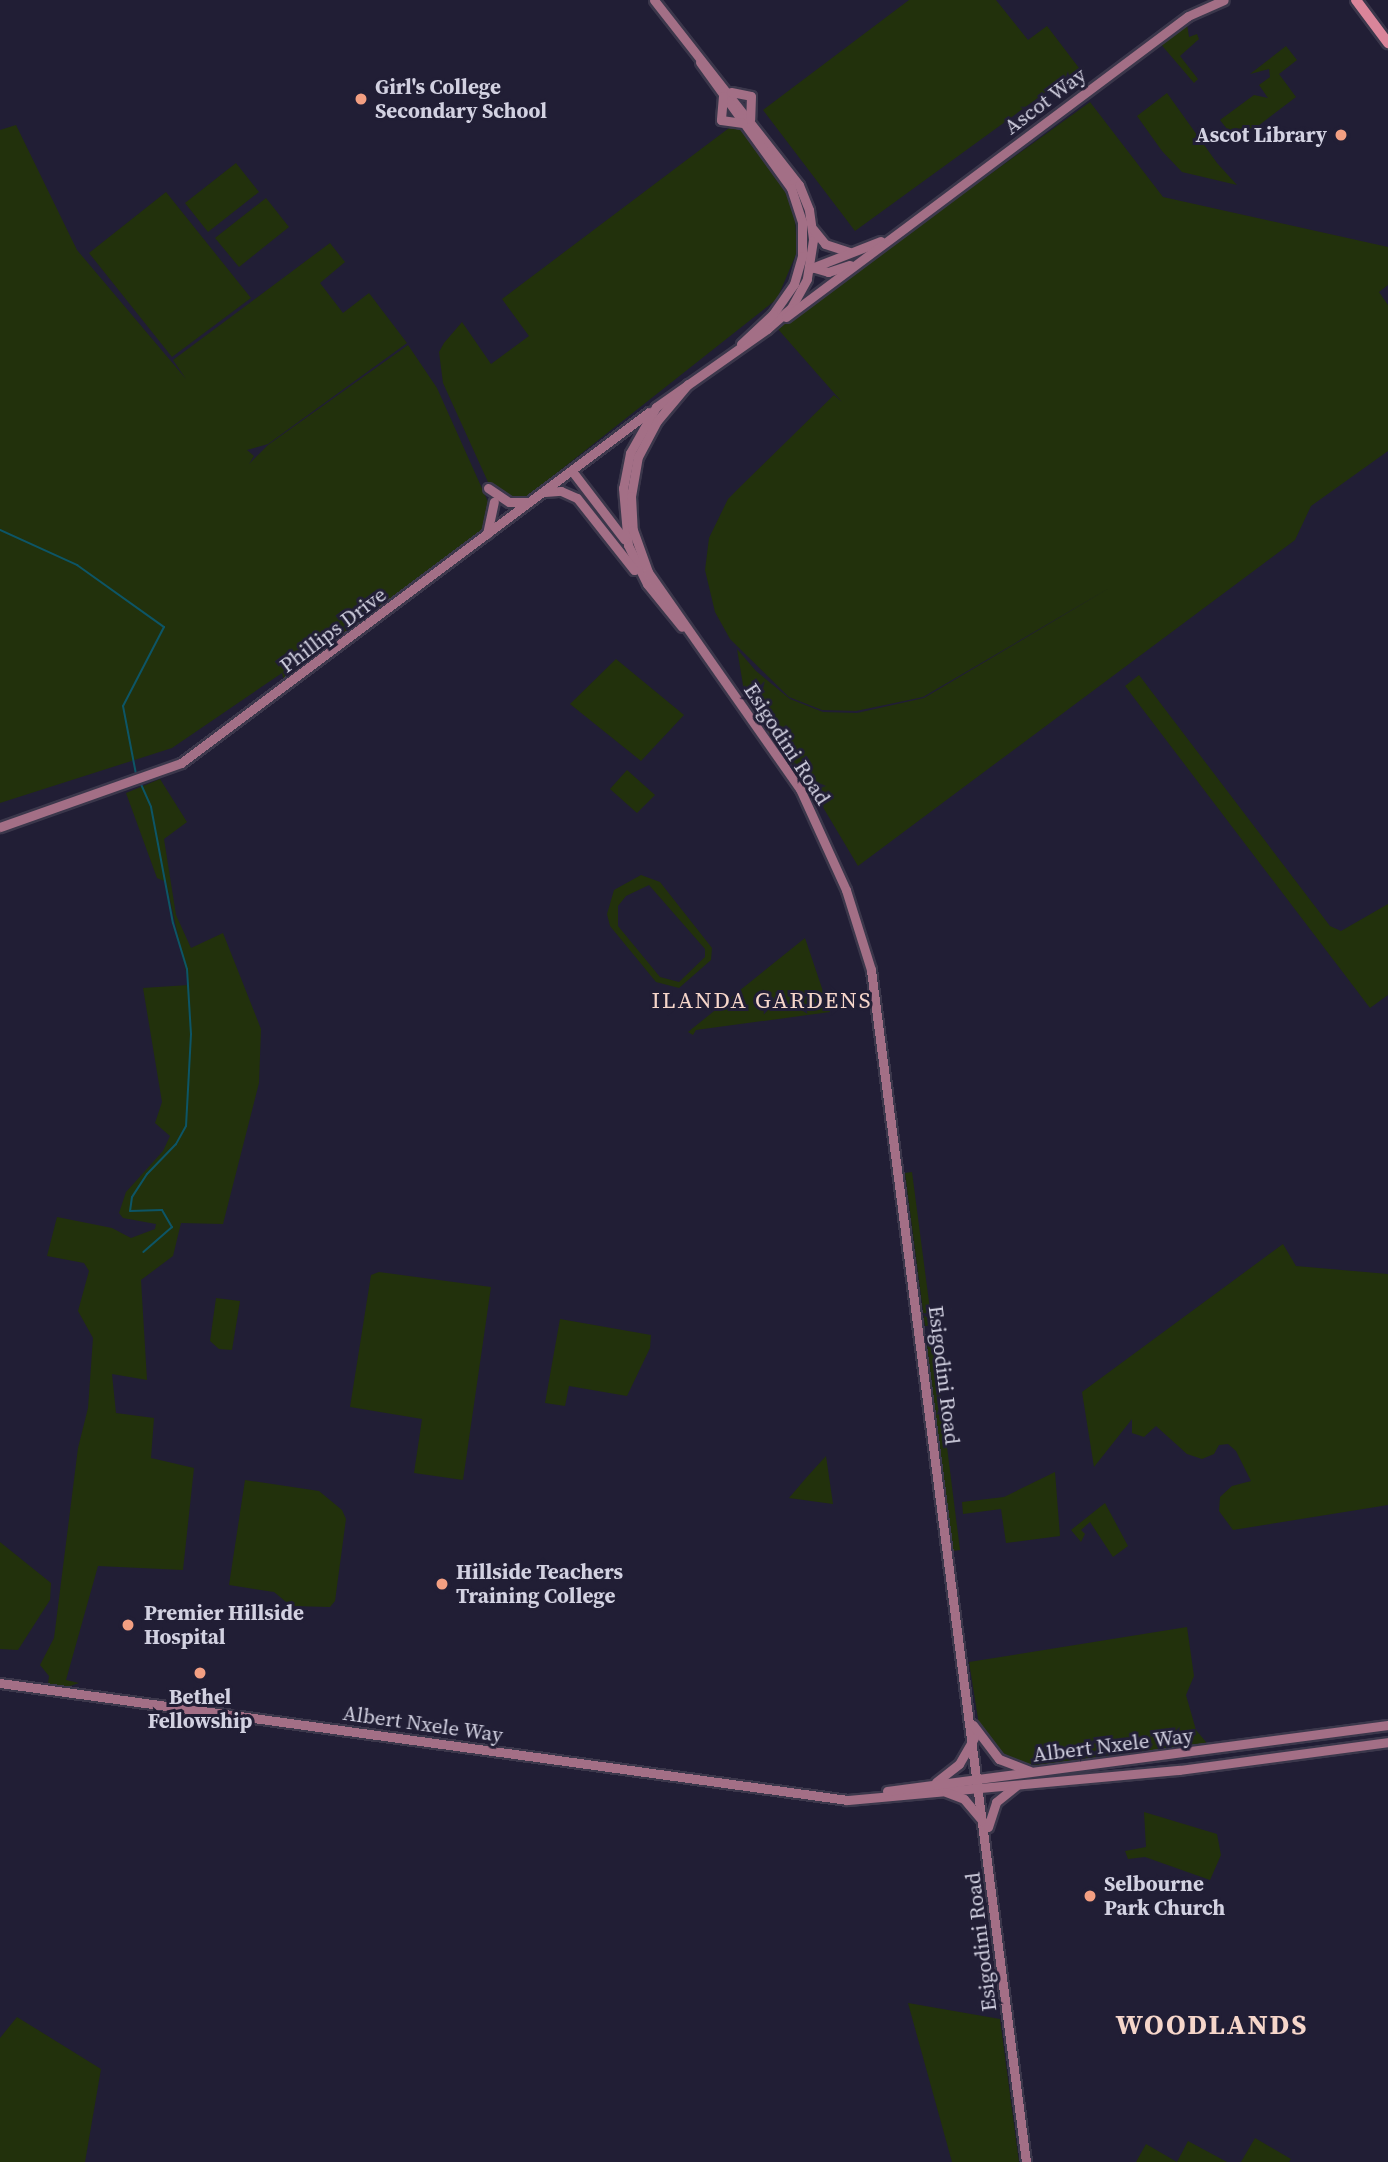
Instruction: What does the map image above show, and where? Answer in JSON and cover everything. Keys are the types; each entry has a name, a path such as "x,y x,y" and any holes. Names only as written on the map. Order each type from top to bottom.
{"highway":[{"path":"1356,0 1388,43"}],"main road":[{"path":"654,0 726,94 721,120 747,121 751,96 726,94"},
{"name":"Ascot Way","path":"779,321 1188,16 1224,0"},
{"name":"Esigodini Road","path":"693,638 663,607 628,545 623,517 625,477 635,441 656,407 739,346 779,321 798,299 811,267 807,223 799,185 726,94"},
{"path":"807,223 825,244 852,252"},
{"name":"Esigodini Road","path":"739,346 783,303 800,267 807,223"},
{"path":"783,303 811,267 892,237"},
{"path":"811,267 828,272 858,262"},
{"name":"Esigodini Road","path":"688,384 647,436 634,472 631,511 642,561 800,789 835,862 868,958 883,1040 1026,2162"},
{"name":"Phillips Drive","path":"0,827 152,776 203,748 656,407"},
{"path":"572,471 642,561"},
{"path":"488,488 509,502 531,501"},
{"path":"544,492 561,491 577,498 663,607"},
{"path":"486,536 494,502"},
{"name":"Albert Nxele Way","path":"0,1683 842,1797 942,1791 1039,1773 1388,1725"},
{"path":"971,1720 999,1759 1039,1773"},
{"path":"931,1785 959,1764 974,1738"},
{"name":"Albert Nxele Way","path":"842,1797 931,1785 1021,1783 1179,1770 1388,1742"},
{"path":"985,1828 996,1802 1021,1783"},
{"path":"942,1791 964,1799 985,1828"}],"green space":[{"path":"909,0 996,0 1028,40 1047,26 1079,68 855,231 763,110"},
{"path":"1187,24 1189,37 1197,34 1199,39 1180,56 1198,79 1194,83 1159,42"},
{"path":"1286,46 1297,60 1279,74 1296,97 1237,142 1220,120 1254,95 1268,98 1259,85 1270,77 1269,69 1250,74"},
{"path":"1167,93 1217,163 1237,185 1182,172 1162,151 1137,116"},
{"path":"1090,102 1163,197 1388,247 1388,285 1379,292 1388,305 1388,451 1311,506 1295,540 858,866 811,787 815,780 806,793 746,703 737,649 756,671 790,699 823,712 857,713 924,698 1111,587 923,697 856,711 822,710 789,697 730,639 715,612 705,570 709,538 728,499 834,395 842,402 777,328"},
{"path":"16,125 77,250 186,379 173,360 330,243 345,262 320,283 343,313 369,293 407,343 268,444 247,450 254,456 249,464 268,445 408,345 437,388 489,504 484,530 284,682 282,673 172,748 0,803 0,130"},
{"path":"733,125 740,125 787,190 795,218 797,252 777,299 525,498 507,498 488,482 443,383 439,352 444,343 462,322 491,364 529,336 502,299"},
{"path":"236,163 259,192 208,232 185,203"},
{"path":"166,192 251,298 172,357 89,253"},
{"path":"266,198 289,227 239,267 215,238"},
{"path":"616,659 684,715 641,761 570,704"},
{"path":"1139,675 1330,926 1341,931 1388,904 1388,995 1370,1008 1125,686"},
{"path":"627,770 655,795 637,813 610,789"},
{"path":"160,779 187,822 164,839 176,915 191,948 223,933 261,1029 259,1083 223,1224 181,1223 173,1256 141,1280 147,1380 112,1374 116,1413 154,1418 151,1458 194,1468 183,1570 98,1566 66,1680 79,1683 67,1687 48,1684 49,1676 40,1665 54,1638 78,1448 88,1408 93,1338 78,1311 89,1271 84,1263 47,1256 57,1217 112,1228 131,1238 155,1229 156,1224 123,1218 119,1213 126,1192 163,1151 170,1136 155,1123 162,1102 143,988 189,985 166,882 157,878 126,793"},
{"path":"641,875 660,882 712,948 711,960 679,988 656,982 610,926 607,914 614,890","holes":["649,885 705,949 705,957 679,982 660,977 618,926 618,906 626,896"]},
{"path":"805,938 830,1012 696,1030 693,1035 688,1032"},
{"path":"912,1172 932,1325 925,1326 905,1173"},
{"path":"1283,1244 1296,1266 1388,1274 1388,1505 1233,1530 1219,1511 1220,1497 1232,1486 1251,1481 1236,1451 1228,1444 1219,1445 1214,1454 1202,1459 1187,1454 1156,1426 1144,1437 1132,1433 1132,1419 1094,1467 1082,1392"},
{"path":"379,1272 491,1287 463,1480 414,1473 422,1419 350,1407 371,1275"},
{"path":"216,1298 240,1301 232,1350 219,1349 210,1341"},
{"path":"560,1319 651,1335 650,1348 627,1396 569,1386 565,1406 545,1403"},
{"path":"933,1336 960,1550 953,1551 926,1337"},
{"path":"826,1456 833,1504 789,1498 806,1478"},
{"path":"1055,1472 1060,1536 1006,1543 1001,1509 963,1514 962,1502 1004,1497"},
{"path":"245,1480 319,1491 342,1510 346,1519 335,1601 330,1607 291,1606 274,1592 229,1585"},
{"path":"1105,1503 1128,1546 1113,1557 1090,1522 1081,1530 1085,1534 1081,1542 1071,1530"},
{"path":"0,1542 51,1583 50,1600 18,1650 0,1649"},
{"path":"1187,1627 1194,1676 1186,1695 1196,1730 1210,1747 1027,1767 999,1756 980,1731 969,1662"},
{"path":"1144,1812 1217,1834 1221,1855 1210,1880 1145,1857 1128,1859 1125,1851 1146,1847"},
{"path":"908,2003 1000,2019 1019,2162 952,2162"},
{"path":"17,2017 101,2069 85,2162 0,2162 0,2038"},
{"path":"1255,2138 1291,2159 1289,2162 1241,2162"},
{"path":"1188,2141 1227,2162 1177,2162"},
{"path":"1146,2144 1177,2162 1136,2162"}],"waterway":[{"path":"0,530 77,565 164,627 123,706 136,774"},
{"path":"140,782 151,807 173,923 187,969 191,1034 186,1126 176,1144 147,1174 132,1197 130,1211 162,1210 172,1227 143,1252"}],"place":[{"name":"Girl's College Secondary School","path":"361,99"},
{"name":"Ascot Library","path":"1341,135"},
{"name":"Hillside Teachers Training College","path":"442,1584"},
{"name":"Premier Hillside Hospital","path":"128,1625"},
{"name":"Bethel Fellowship","path":"200,1673"},
{"name":"Selbourne Park Church","path":"1090,1896"}],"district":[{"name":"ILANDA GARDENS","path":"762,1000"},
{"name":"WOODLANDS","path":"1212,2024"}]}
